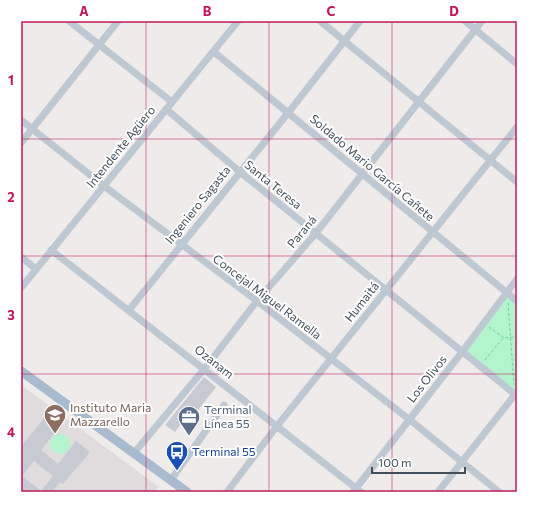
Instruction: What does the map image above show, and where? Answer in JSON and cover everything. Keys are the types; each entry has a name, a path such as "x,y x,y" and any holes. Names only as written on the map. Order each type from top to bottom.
{"main road":[{"path":"21,371 187,492"}],"street":[{"path":"69,21 172,102"},
{"path":"21,143 118,21"},
{"name":"Intendente Agüero","path":"21,288 238,21"},
{"path":"320,21 517,182"},
{"name":"Ingeniero Sagasta","path":"129,310 288,113 360,21"},
{"path":"465,21 517,64"},
{"name":"Paraná","path":"134,453 205,368 258,301 316,234 362,173 482,21"},
{"name":"Soldado Mario García Cañete","path":"214,52 432,232 517,300"},
{"name":"Santa Teresa","path":"166,109 385,291 516,394"},
{"name":"Concejal Miguel Ramella","path":"21,120 180,245 258,301 462,461 499,492"},
{"name":"Humaitá","path":"227,492 277,426 517,127"},
{"name":"Ozanam","path":"51,250 205,368 357,491"},
{"path":"21,257 36,269"},
{"name":"Los Olivos","path":"357,491 517,279"},
{"path":"438,492 516,394"},
{"path":"171,480 224,405"}],"path":[{"path":"507,292 516,394"},
{"path":"484,323 504,338"},
{"path":"480,366 504,338 517,337"}],"shaded area":[{"name":"Instituto Maria Mazzarello","path":"21,385 159,487 154,492 21,492"}],"green space":[{"path":"507,292 517,301 517,392 462,352"},
{"path":"60,434 67,437 70,444 67,451 60,454 53,451 50,444 53,437"}],"building":[{"path":"204,377 216,387 185,427 181,424 175,432 165,425"},
{"path":"46,416 60,427 41,450 58,464 76,441 90,452 63,484 60,482 52,492 21,492 21,447","holes":["34,461 53,476 41,491 22,476"]}],"place":[{"name":"Instituto Maria Mazzarello","path":"55,434"},
{"name":"Terminal Línea 55","path":"189,436"},
{"name":"Terminal 55","path":"177,472"}]}
